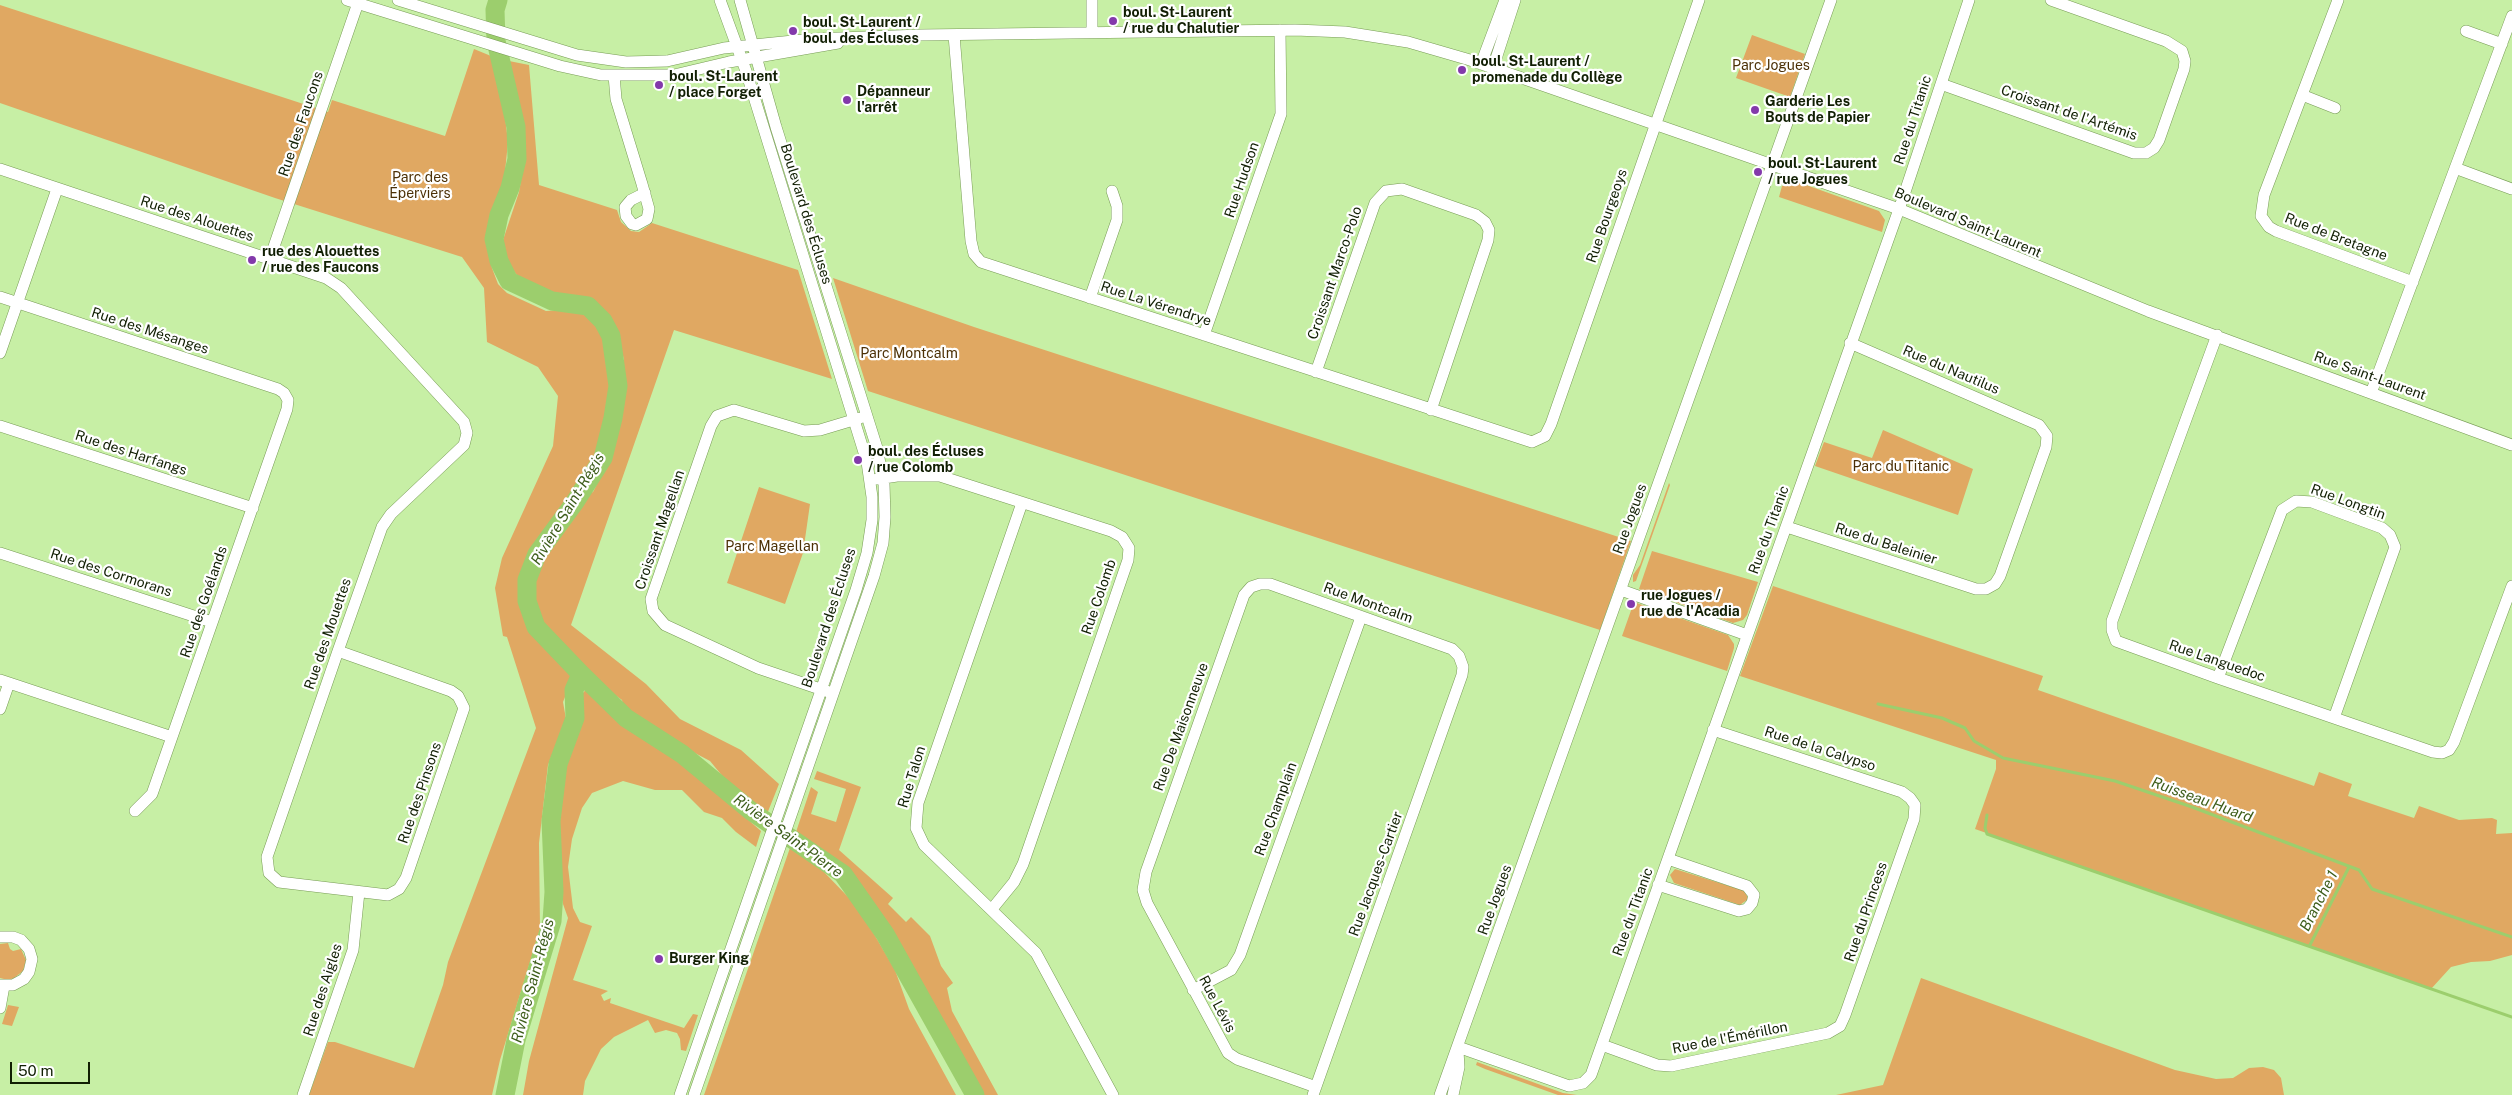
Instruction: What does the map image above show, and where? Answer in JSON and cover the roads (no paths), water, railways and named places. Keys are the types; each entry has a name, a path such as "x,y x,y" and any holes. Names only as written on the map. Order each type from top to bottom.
{"street":[{"name":"Boulevard Saint-Laurent","path":"398,0 577,55 626,62 667,61 735,46 813,39 1092,32 1280,30 1332,31 1378,36 1420,44 1481,64 1899,209 2104,294 2218,335"},
{"name":"Boulevard des Écluses","path":"680,1095 867,553 872,520 870,480 854,420 741,60 720,0"},
{"name":"Boulevard des Écluses","path":"694,1095 834,694 881,550 885,517 883,478 866,416 740,0"},
{"path":"1092,0 1092,32"},
{"path":"1481,64 1505,0"},
{"path":"1493,68 1515,0"},
{"name":"Rue Bourgeoys","path":"1541,439 1548,432 1551,424 1654,124 1699,0"},
{"name":"Rue Jogues","path":"1440,1095 1831,0"},
{"name":"Rue du Titanic","path":"1458,1047 1573,1086 1588,1080 1787,527 1850,343 1899,209 1969,0"},
{"name":"Croissant de l'Artémis","path":"1941,84 2134,152 2146,153 2154,148 2159,140 2184,69 2185,61 2182,51 2166,41 2051,0"},
{"name":"Rue de Bretagne","path":"2338,0 2262,202 2261,216 2264,222 2276,231 2413,282"},
{"name":"Boulevard Saint-Laurent","path":"354,1 513,52 584,72 614,75 674,75 756,57 821,47 852,39"},
{"name":"Rue des Faucons","path":"270,258 354,1"},
{"path":"2371,393 2512,16"},
{"name":"Rue Hudson","path":"1204,336 1281,114 1280,30"},
{"path":"2466,31 2502,44"},
{"name":"Rue La Vérendrye","path":"954,35 974,254 985,264 1528,442 1541,439"},
{"path":"614,75 616,99 644,193"},
{"path":"2302,96 2335,108"},
{"path":"2456,168 2512,190"},
{"name":"Rue des Alouettes","path":"0,169 315,273 336,284 462,418 467,433"},
{"path":"0,352 57,189"},
{"name":"Croissant Marco-Polo","path":"1316,372 1375,204 1386,191 1402,190 1476,216 1485,222 1489,230 1488,240 1431,410"},
{"path":"1090,298 1117,220 1117,206 1112,191"},
{"name":"Rue des Mésanges","path":"0,297 278,389 287,398"},
{"name":"Rue Saint-Laurent","path":"2218,335 2512,445"},
{"name":"Rue Languedoc","path":"2218,335 2111,625 2114,638 2122,644 2433,752 2446,752 2454,742 2512,586"},
{"name":"Rue du Nautilus","path":"1850,343 2039,425 2047,436 2046,447 2000,576 1991,587 1976,589"},
{"name":"Rue des Goélands","path":"135,811 152,794 287,409 287,398"},
{"name":"Croissant Magellan","path":"834,694 758,668 665,625 653,611 652,599 711,426 718,416 734,410 804,431 820,430 866,416"},
{"name":"Rue des Harfangs","path":"0,426 253,508"},
{"name":"Rue des Mouettes","path":"359,892 283,883 276,880 268,873 266,865 268,853 385,522 461,448 467,433"},
{"name":"Rue Colomb","path":"870,480 935,475 1116,533 1127,544 1129,557 1024,864 1014,882 992,909"},
{"name":"Rue Longtin","path":"2218,678 2282,510 2296,501 2312,502 2382,528 2390,535 2395,547 2334,718"},
{"name":"Rue Talon","path":"1022,503 918,803 915,818 917,833 924,845 1026,941 1043,963 1113,1095"},
{"name":"Rue du Baleinier","path":"1787,527 1976,589"},
{"name":"Rue des Cormorans","path":"0,553 212,622"},
{"name":"Rue Montcalm","path":"1255,585 1270,584 1452,649 1463,663"},
{"name":"Rue De Maisonneuve","path":"1143,884 1244,595 1255,585"},
{"path":"1621,590 1747,635"},
{"name":"Rue Champlain","path":"1193,990 1231,970 1240,955 1361,617"},
{"name":"Rue des Pinsons","path":"338,651 451,691 462,702 463,716 406,878 397,891 385,895 359,892"},
{"name":"Rue Jacques-Cartier","path":"1315,1091 1462,675 1463,663"},
{"path":"0,709 4,682 172,737"},
{"name":"Rue de la Calypso","path":"1713,730 1902,792 1913,803"},
{"name":"Rue du Princess","path":"1836,1029 1845,1015 1914,819 1916,810 1913,803"},
{"path":"1658,885 1739,911 1747,909 1752,903 1754,895 1747,886 1668,859"},
{"name":"Rue Lévis","path":"1143,884 1147,903 1228,1052 1237,1058 1315,1091"},
{"name":"Rue des Aigles","path":"303,1095 353,950 359,892"},
{"path":"0,937 8,936 21,940 29,949 32,959 31,968 24,979 13,985 2,985 0,1008"},
{"name":"Rue de l'Émérillon","path":"1602,1045 1658,1065 1666,1066 1828,1034 1836,1029"},
{"name":"Rue Jogues","path":"1453,1095 1459,1067 1458,1047"}],"waterway":[{"name":"Rivière Saint-Régis","path":"498,0 495,10 496,41 516,127 517,159 510,188 499,215 494,239 499,261 509,281 552,301 588,306 603,321 611,336 618,386 613,418 603,458 575,502 537,554 527,580 527,601 536,627 581,674 574,690 575,718 558,764 551,821 554,892 552,921 516,1040 505,1095"},
{"name":"Rivière Saint-Pierre","path":"581,674 626,718 682,754 751,811 843,874 885,934 975,1095"},
{"name":"Ruisseau Huard","path":"1878,704 1942,718 1965,728 1974,741 2003,758 2115,781 2192,807 2359,870 2372,889 2512,937"},
{"path":"1987,815 1985,828 1987,834 2512,1017"},
{"name":"Branche 1","path":"2310,945 2349,867"}],"place":[{"name":"boul. St-Laurent / rue du Chalutier","path":"1113,21"},
{"name":"boul. St-Laurent / boul. des Écluses","path":"793,31"},
{"name":"boul. St-Laurent / promenade du Collège","path":"1462,70"},
{"name":"boul. St-Laurent / place Forget","path":"659,85"},
{"name":"Dépanneur l'arrêt","path":"847,100"},
{"name":"Garderie Les Bouts de Papier","path":"1755,110"},
{"name":"boul. St-Laurent / rue Jogues","path":"1758,172"},
{"name":"rue des Alouettes / rue des Faucons","path":"252,260"},
{"name":"boul. des Écluses / rue Colomb","path":"858,460"},
{"name":"rue Jogues / rue de l'Acadia","path":"1631,604"},
{"name":"Burger King","path":"659,959"}],"park label":[{"name":"Parc Jogues","path":"1771,66"},
{"name":"Parc des Éperviers","path":"420,186"},
{"name":"Parc Montcalm","path":"909,354"},
{"name":"Parc du Titanic","path":"1901,467"},
{"name":"Parc Magellan","path":"772,547"}]}
